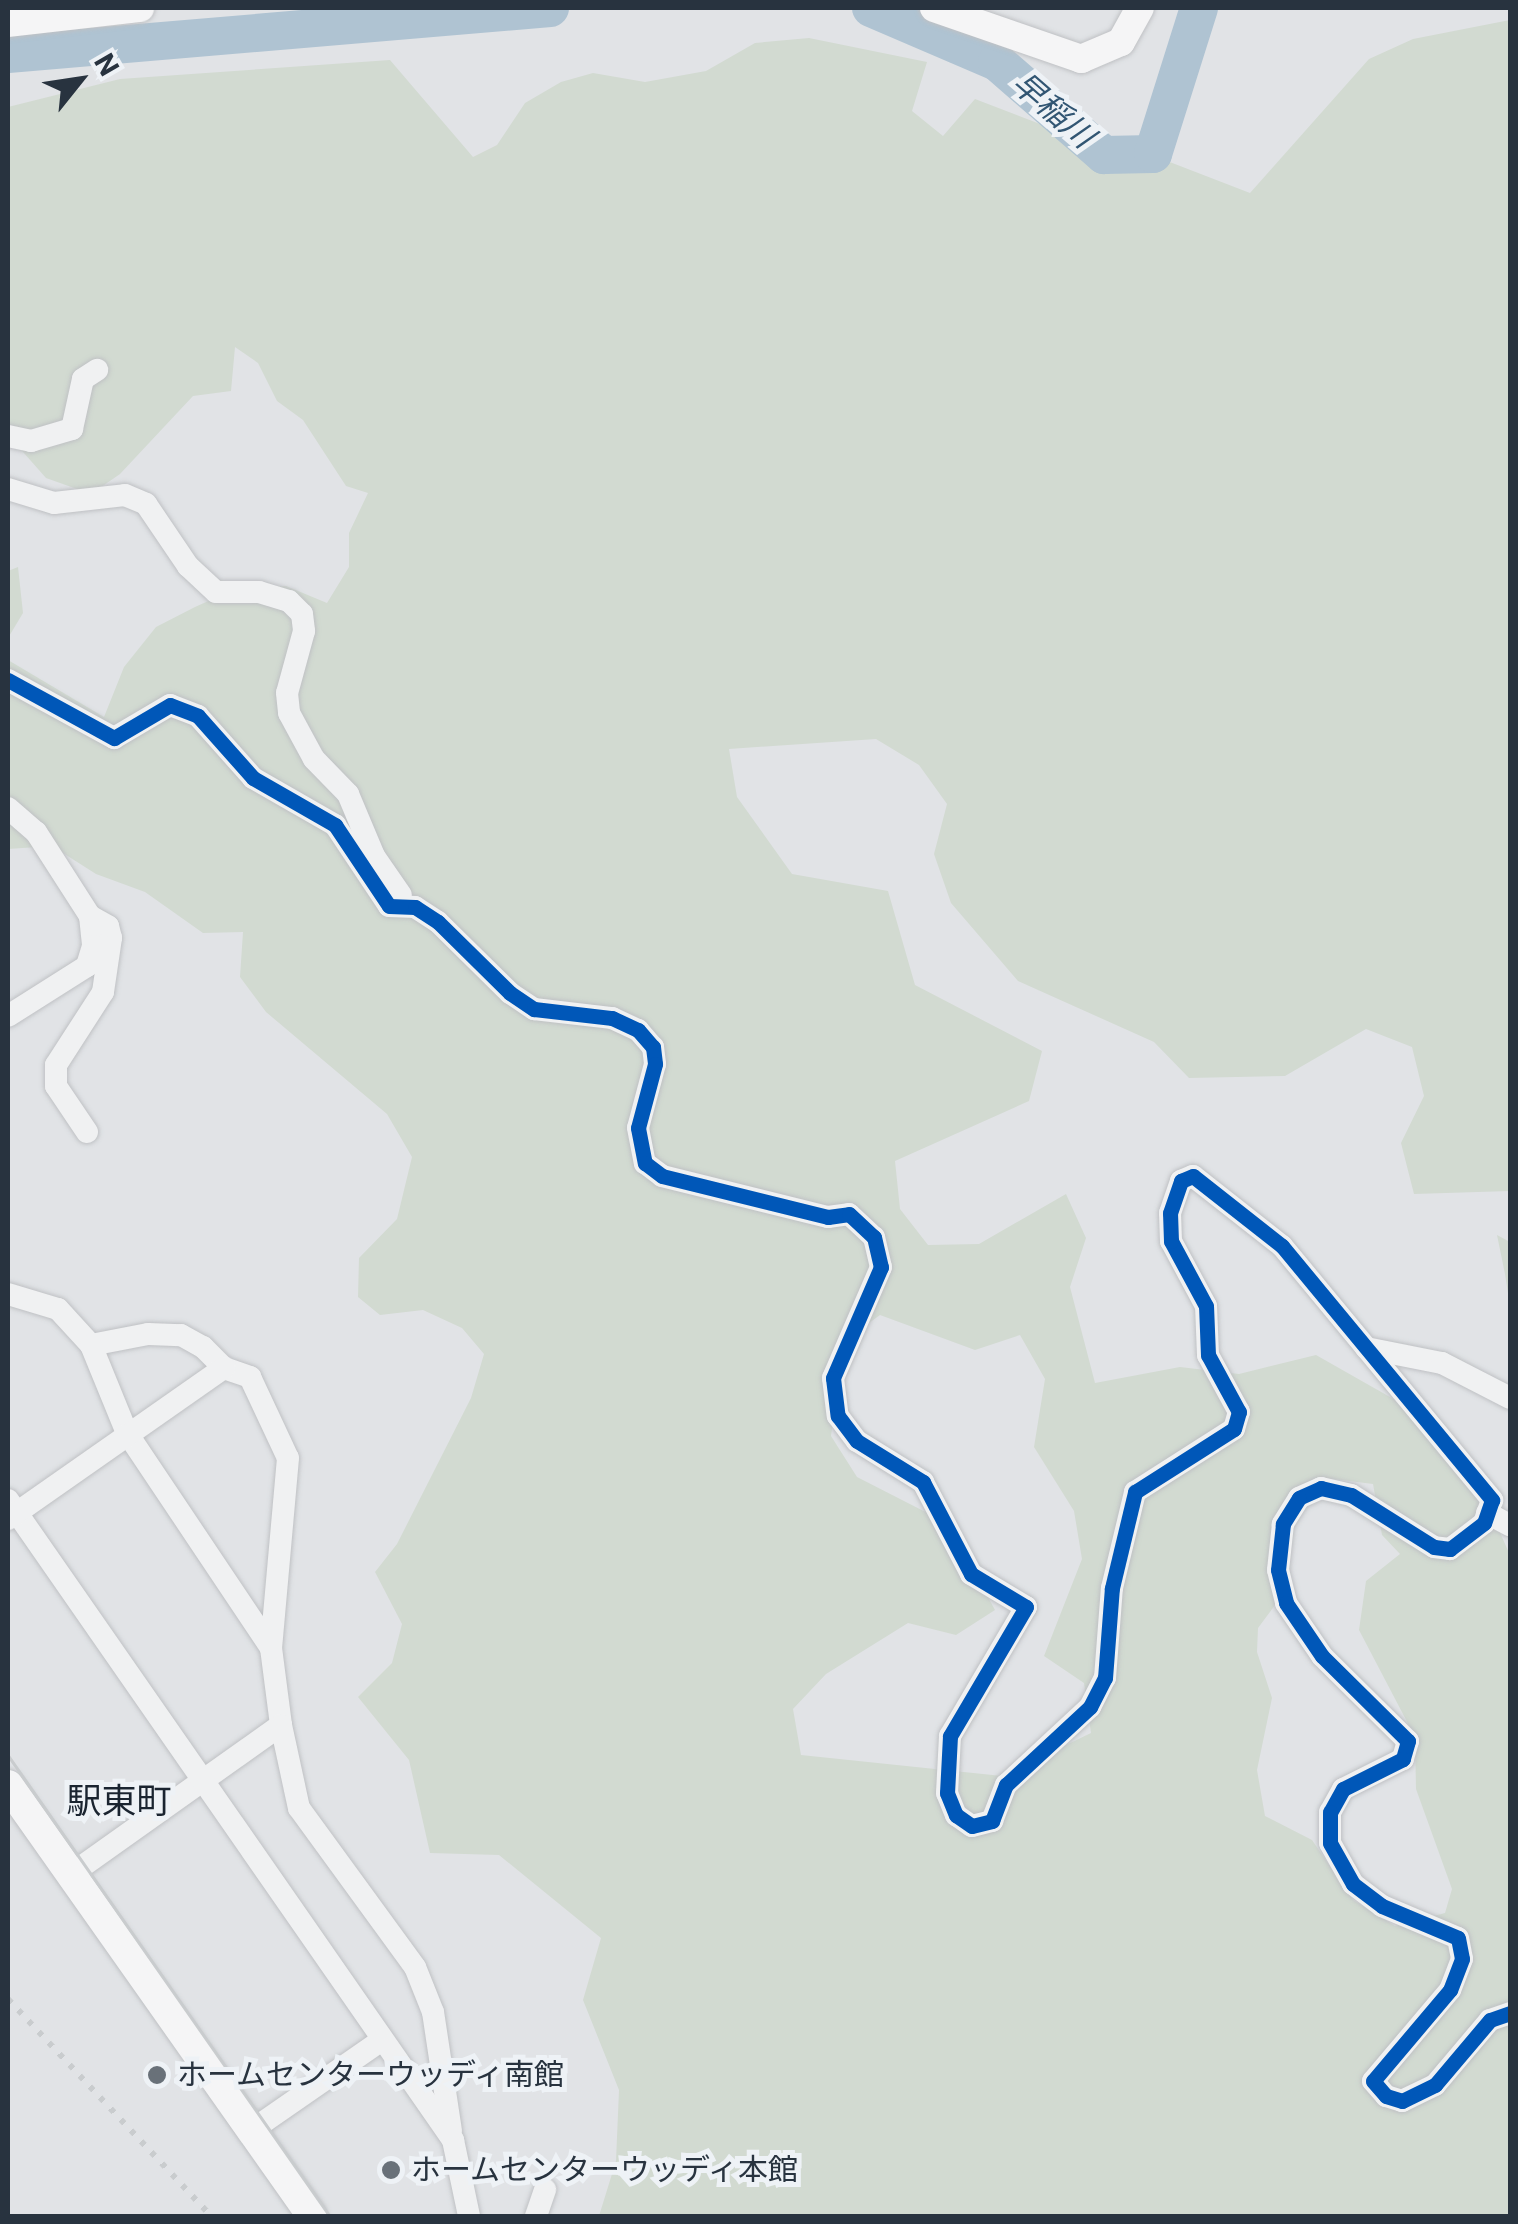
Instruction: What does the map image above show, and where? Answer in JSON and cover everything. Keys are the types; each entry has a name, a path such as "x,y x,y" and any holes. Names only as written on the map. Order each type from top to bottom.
{"highway":[{"path":"8,1785 312,2216"}],"main road":[{"path":"8,23 123,8"},
{"path":"934,8 1081,59 1122,42 1140,8"}],"street":[{"path":"8,436 31,441 72,429 83,380 97,370"},
{"path":"8,489 54,502 125,495 146,504 188,566 216,592 258,592 288,601 302,614 304,630 286,694 296,730 348,794 374,856 415,908 534,1009 612,1018 638,1030 653,1047 655,1064 638,1148 662,1176 828,1218 849,1214 874,1237 881,1267 833,1378 838,1416 857,1441 923,1482 971,1574 1026,1607 950,1736 947,1793 956,1816 972,1826 992,1821 1006,1785 1090,1707 1105,1678 1112,1588 1135,1492 1234,1428 1238,1412 1208,1355 1206,1306 1171,1240 1170,1213 1181,1181 1193,1176 1282,1246 1492,1500 1488,1513 1464,1544 1434,1546 1351,1496 1321,1488 1299,1498 1282,1524 1278,1570 1286,1603 1322,1656 1408,1742 1403,1759 1343,1789 1330,1812 1330,1843 1354,1884 1382,1906 1458,1938 1462,1960 1450,1990 1374,2081 1386,2096 1402,2101 1435,2085 1490,2020 1510,2013"},
{"path":"8,680 114,738 170,705 198,716 254,778 335,825 390,906 415,908"},
{"path":"8,808 36,832 90,916 108,926 111,938 113,988 56,1066 56,1086 87,1132"},
{"path":"8,1016 86,966 90,916"},
{"path":"8,1294 58,1308 90,1346 128,1433 271,1648"},
{"path":"90,1346 181,1335 224,1368 250,1378 288,1458 271,1648 280,1725 299,1808 415,1967 433,2012 468,2216"},
{"path":"1366,1348 1442,1363 1510,1398"},
{"path":"224,1368 10,1511 453,2140"},
{"path":"1488,1513 1510,1525"},
{"path":"70,1875 280,1725"},
{"path":"252,2130 382,2040"},
{"path":"536,2216 545,2190"}],"shaded area":[{"path":"1510,20 1510,1191 1414,1194 1401,1143 1424,1096 1412,1047 1366,1029 1285,1076 1189,1078 1154,1042 1018,981 951,903 934,854 947,804 919,765 876,739 729,749 737,797 792,874 888,891 915,985 1042,1051 1029,1101 895,1161 900,1209 928,1245 979,1244 1066,1194 1086,1238 1070,1287 1095,1383 1180,1367 1239,1374 1316,1355 1434,1422 1474,1475 1510,1555 1510,2216 599,2216 616,2161 619,2090 583,2000 601,1938 499,1855 430,1853 409,1760 358,1697 392,1663 402,1624 375,1572 397,1544 471,1398 484,1354 462,1328 423,1310 380,1315 358,1297 359,1258 397,1219 412,1157 387,1114 266,1012 240,977 243,932 203,933 145,892 96,874 52,846 8,849 8,660 104,717 124,667 156,627 195,607 235,589 286,586 327,603 349,567 349,533 368,493 346,486 303,420 277,401 258,363 235,347 231,391 193,396 120,474 91,494 46,478 8,435 8,107 120,79 390,60 473,157 497,145 525,103 561,82 593,73 645,82 706,71 755,43 809,38 927,62 912,111 943,136 975,99 1040,124 1092,132 1250,193 1369,59 1413,39","holes":["880,1315 975,1350 1020,1335 1045,1379 1034,1447 1074,1511 1082,1559 1044,1656 1084,1683 1091,1733 1002,1776 801,1755 793,1709 826,1674 908,1623 956,1635 995,1610 947,1523 857,1477 831,1436 843,1342","1326,1478 1373,1484 1382,1535 1400,1554 1366,1581 1359,1630 1415,1737 1416,1789 1452,1889 1445,1913 1395,1926 1353,1900 1312,1840 1265,1816 1257,1770 1272,1698 1257,1652 1258,1628 1287,1589 1295,1518"]},
{"path":"18,567 23,613 8,638 8,571"},
{"path":"1497,1235 1510,1242 1510,1306 1505,1274"}],"waterway":[{"name":"早稲川","path":"8,54 550,8"},
{"name":"早稲川","path":"871,8 997,62 1104,155 1153,154 1199,8"}],"tram line":[{"path":"8,1755 330,2216"}],"railway":[{"path":"8,1999 211,2216"}],"cycle path":[{"path":"8,680 114,738 170,705 198,716 253,778 335,825 389,906 415,907 438,922 510,993 534,1009 612,1018 638,1030 653,1047 655,1064 638,1128 645,1163 662,1176 828,1217 849,1214 874,1237 881,1267 833,1378 838,1416 857,1441 923,1482 971,1574 1026,1607 950,1736 947,1793 956,1815 972,1826 992,1821 1006,1785 1090,1707 1105,1678 1112,1588 1135,1492 1234,1429 1239,1412 1208,1355 1206,1306 1171,1241 1170,1213 1181,1181 1193,1176 1282,1246 1492,1500 1484,1523 1450,1549 1434,1547 1351,1495 1321,1488 1299,1498 1283,1524 1278,1570 1286,1603 1322,1656 1408,1741 1403,1759 1343,1789 1330,1812 1330,1843 1353,1884 1382,1906 1458,1938 1462,1959 1450,1990 1373,2081 1386,2096 1402,2101 1435,2085 1490,2020 1510,2013"}],"place":[{"name":"ホームセンターウッディ南館","path":"157,2075"},
{"name":"ホームセンターウッディ本館","path":"391,2170"}],"district":[{"name":"駅東町","path":"119,1802"}]}
